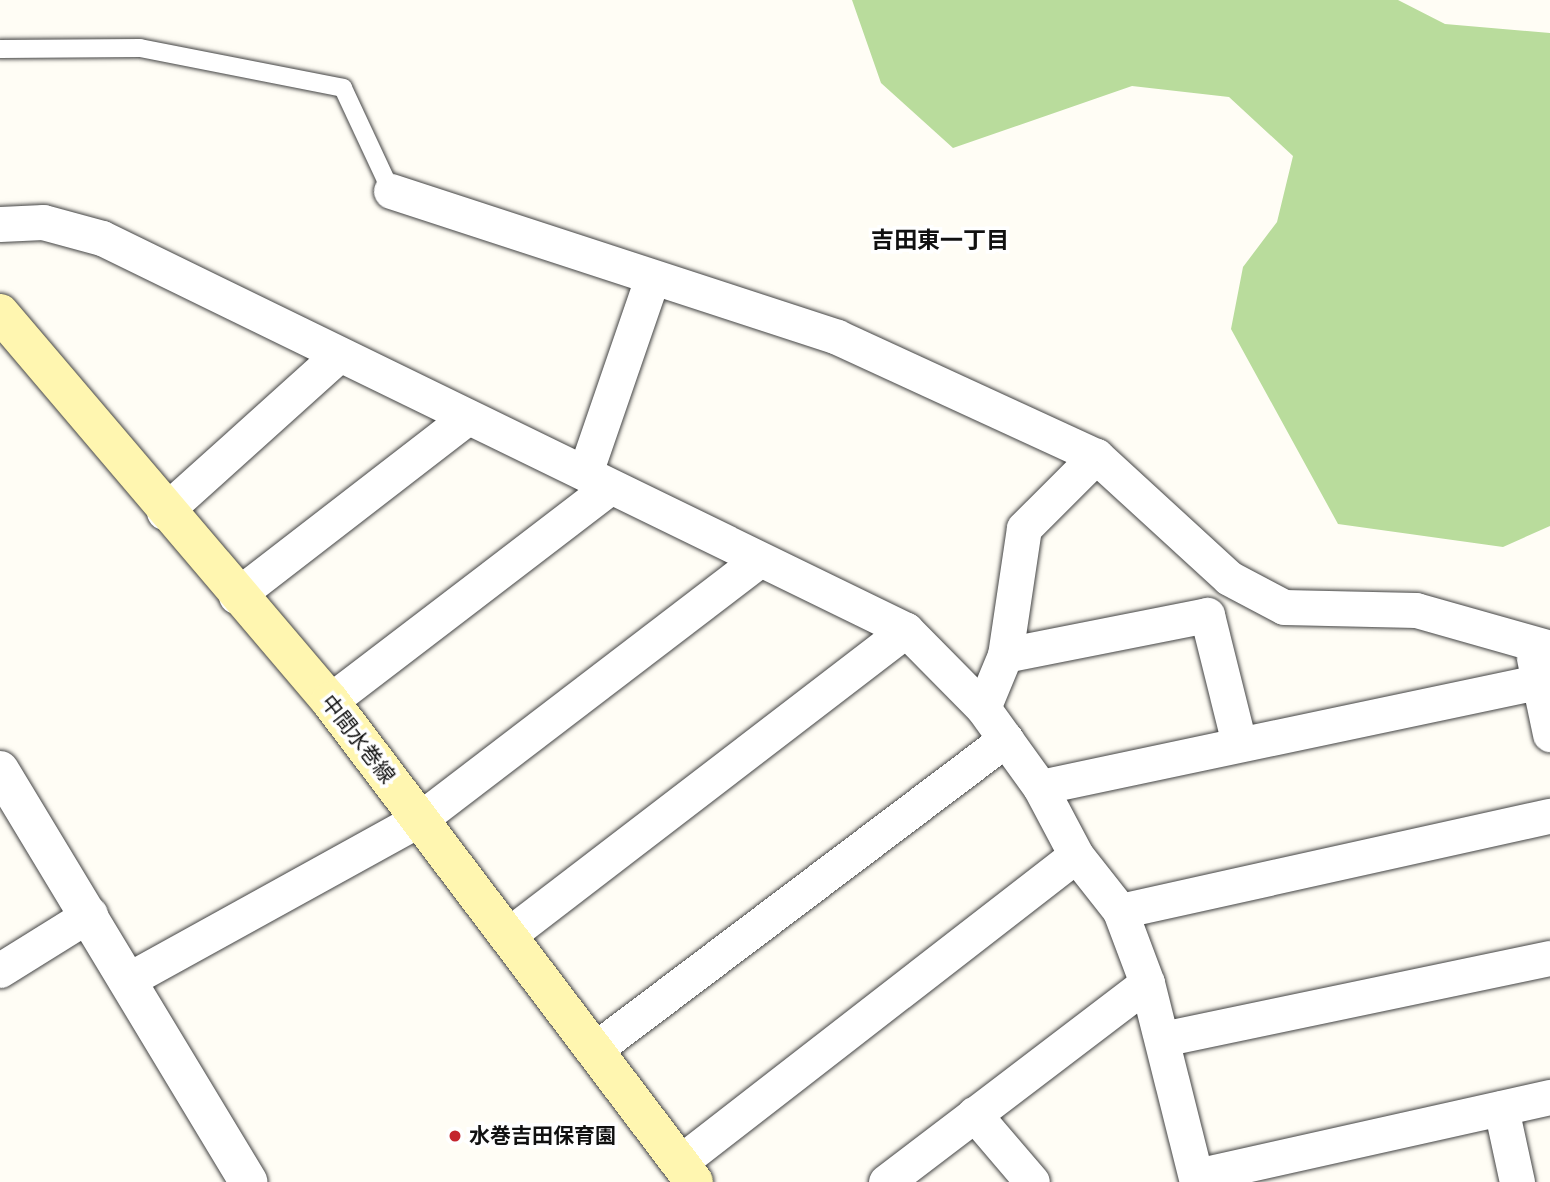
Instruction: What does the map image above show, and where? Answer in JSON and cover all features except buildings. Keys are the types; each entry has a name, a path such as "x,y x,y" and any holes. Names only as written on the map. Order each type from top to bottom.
{"main road":[{"name":"中間水巻線","path":"0,313 163,512 330,701 686,1172"}],"street":[{"path":"391,191 837,337 1096,456 1229,578 1284,607 1416,610 1541,646 1537,682 1550,734"},
{"path":"0,224 43,222 102,238 336,357 468,417 758,561 906,630 983,708 1040,787 1076,855 1120,911 1147,983 1196,1179 1550,1097"},
{"path":"330,701 598,480 652,278"},
{"path":"163,512 336,357"},
{"path":"236,596 468,417"},
{"path":"983,708 1005,655 1024,528 1096,456"},
{"path":"126,981 420,819 758,561"},
{"path":"1005,655 1207,615 1239,743"},
{"path":"507,936 906,630"},
{"path":"1040,787 1537,682"},
{"path":"594,1050 1006,739"},
{"path":"0,770 90,914 126,981 249,1182"},
{"path":"1120,911 1550,816"},
{"path":"686,1172 1076,855"},
{"path":"0,970 90,914"},
{"path":"1162,1039 1550,958"},
{"path":"886,1182 1147,983"},
{"path":"1501,1108 1517,1182"},
{"path":"974,1114 1032,1182"}],"lane":[{"path":"0,49 140,48 343,88 391,191"}],"green space":[{"path":"852,0 1398,0 1445,24 1550,33 1550,526 1503,547 1338,524 1231,329 1243,267 1277,222 1293,156 1229,97 1132,86 953,148 881,83"}],"place":[{"name":"水巻吉田保育園","path":"455,1136"}],"district":[{"name":"吉田東一丁目","path":"940,241"}]}
